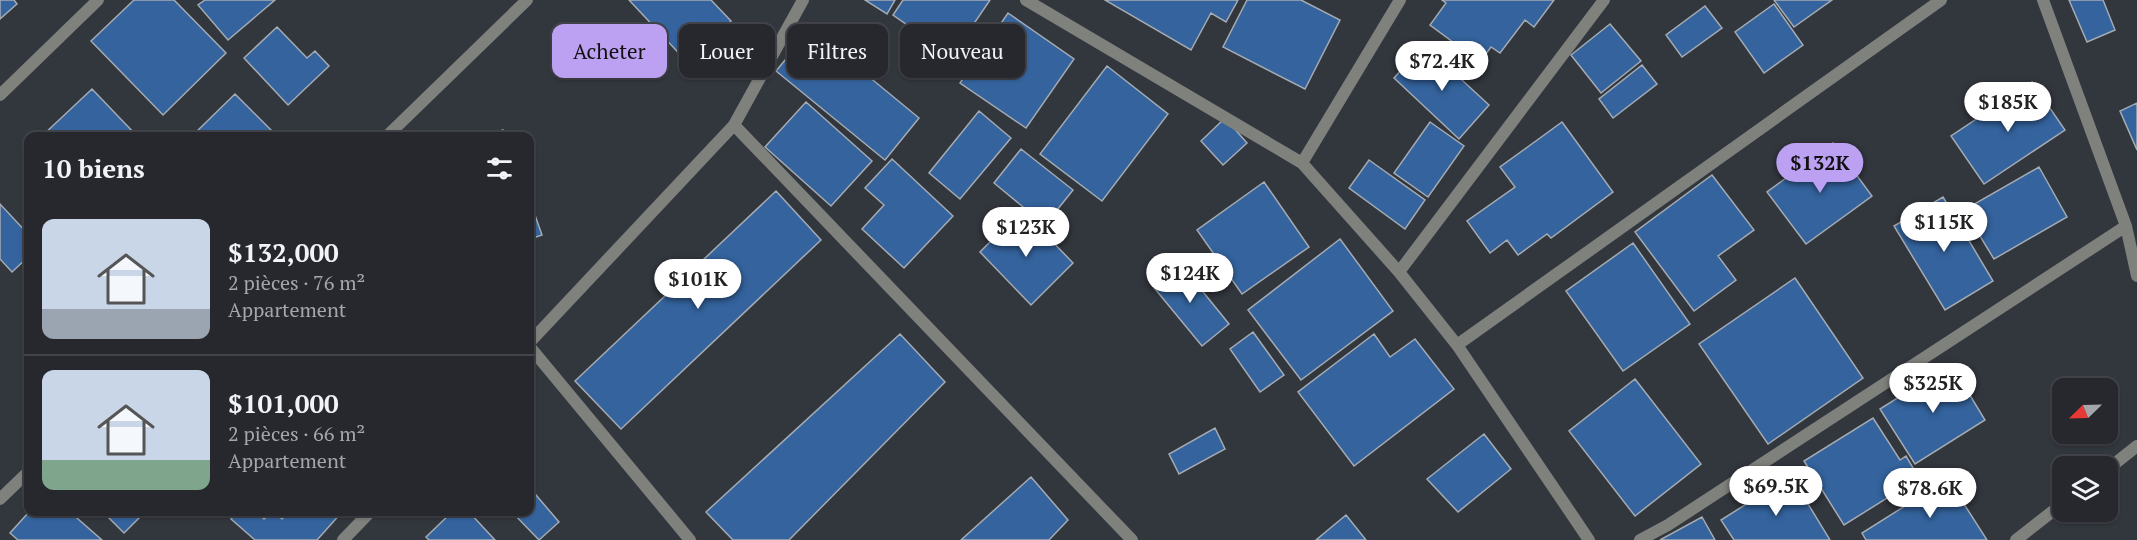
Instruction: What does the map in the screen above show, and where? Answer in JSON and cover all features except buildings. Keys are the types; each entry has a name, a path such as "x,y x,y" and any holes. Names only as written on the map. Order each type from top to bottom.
{"street":[{"path":"0,95 98,0"},
{"path":"391,132 527,0"},
{"path":"534,338 734,125 803,0"},
{"path":"1026,0 1302,163 1399,272 1457,345 1589,540"},
{"path":"1302,163 1400,0"},
{"path":"1399,272 1604,0"},
{"path":"1457,345 1941,0"},
{"path":"2043,0 2126,226 2137,276"},
{"path":"734,125 1132,540"},
{"path":"1640,540 1678,519 2126,226"},
{"path":"534,352 690,540"},
{"path":"2118,461 2137,446"},
{"path":"0,499 24,476"},
{"path":"2016,540 2052,512"},
{"path":"343,540 366,516"}]}
